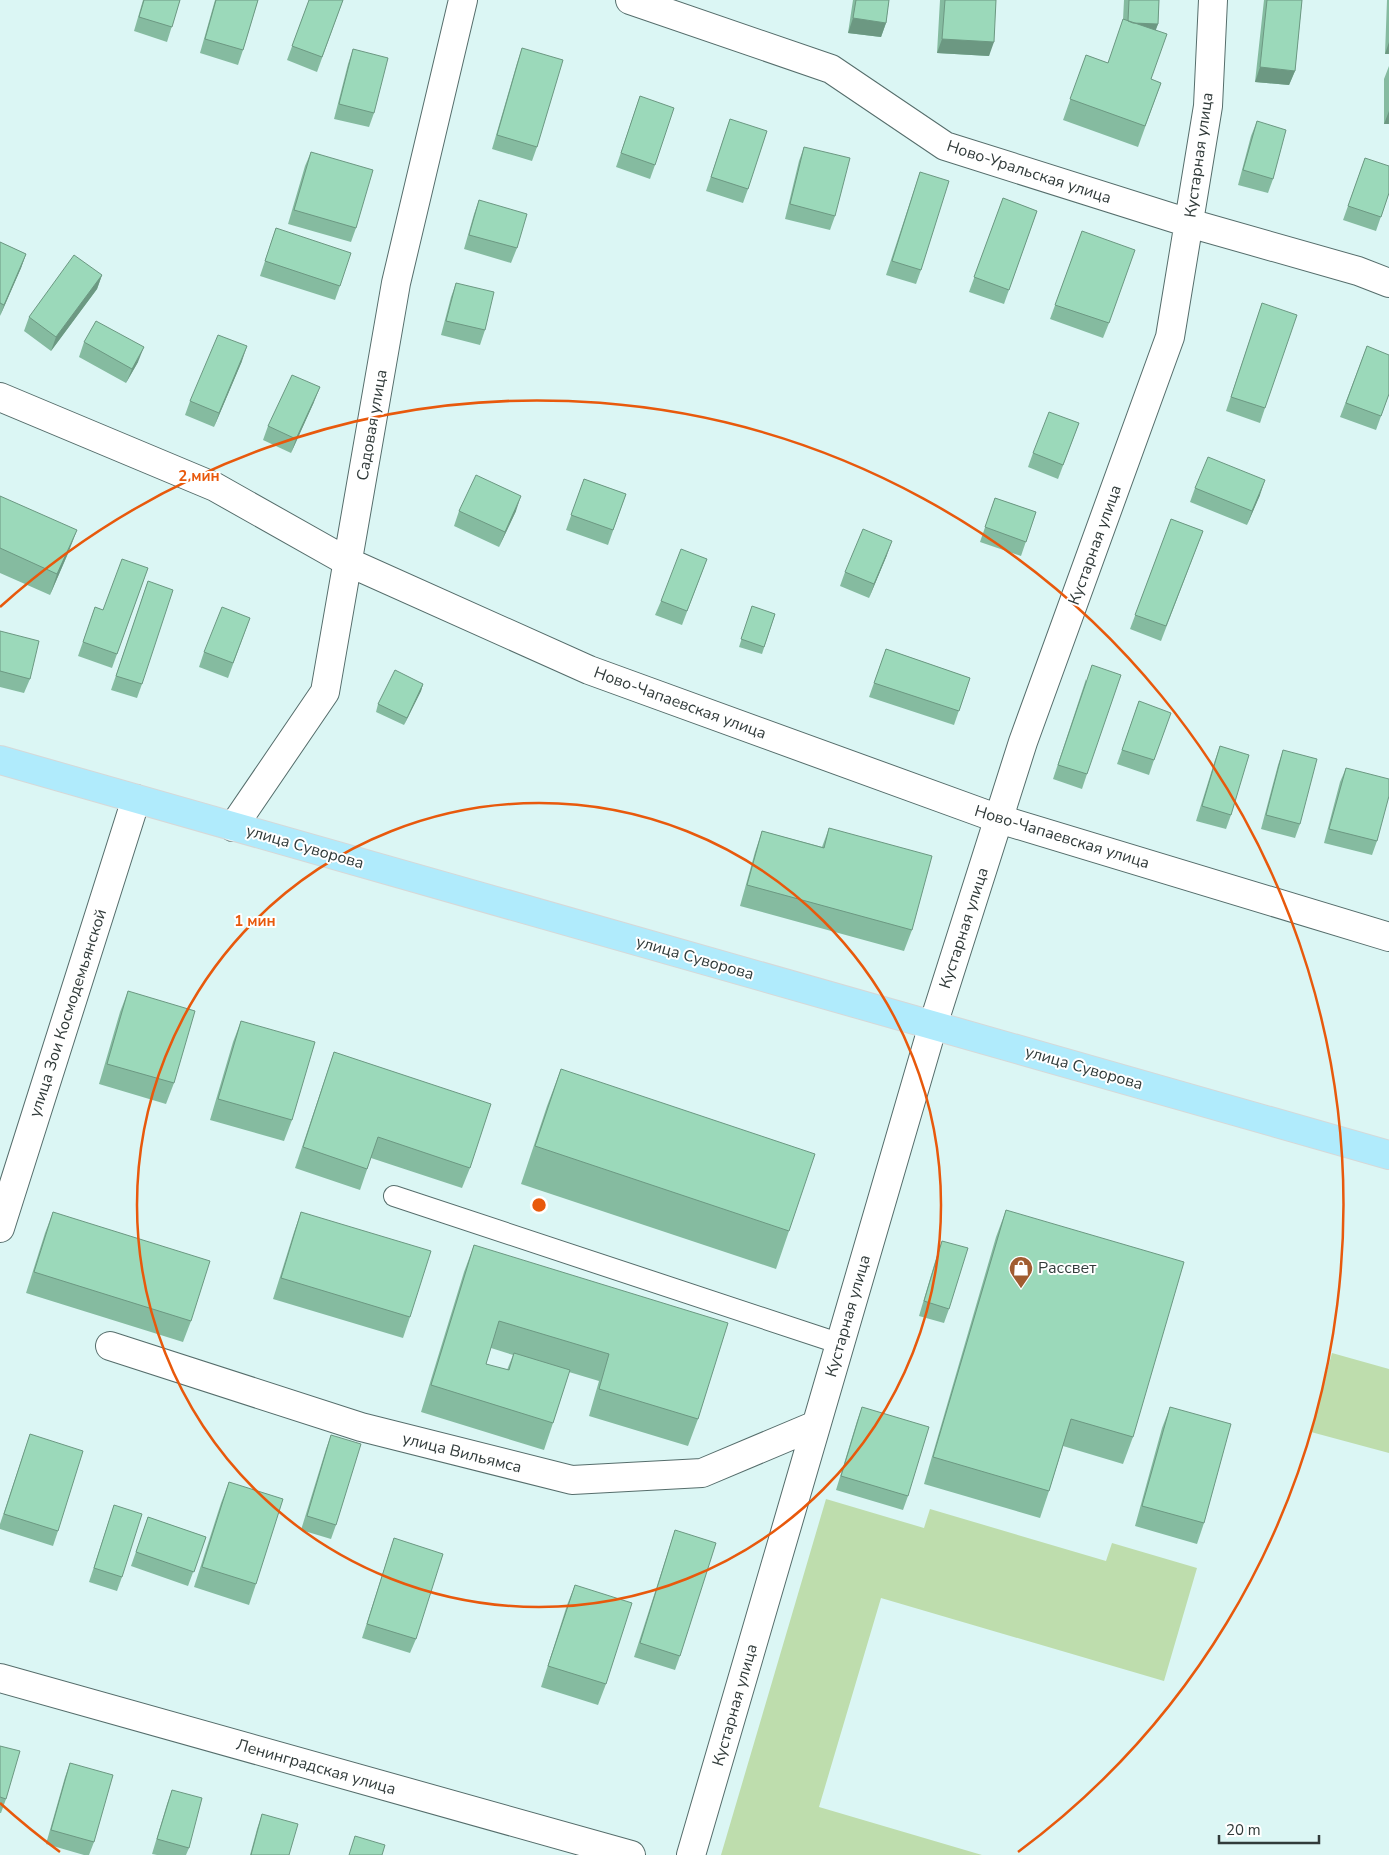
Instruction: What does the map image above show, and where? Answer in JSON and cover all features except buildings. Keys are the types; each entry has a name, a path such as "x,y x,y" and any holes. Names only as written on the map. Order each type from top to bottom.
{"main road":[{"name":"улица Суворова","path":"0,760 1389,1155"}],"street":[{"name":"Садовая улица","path":"233,827 325,692 396,283 463,0"},
{"name":"Ново-Уральская улица","path":"630,0 830,69 945,146 1189,223 1358,271 1389,283"},
{"name":"Кустарная улица","path":"691,1855 933,1025 1023,742 1170,337 1208,106 1213,0"},
{"name":"Ново-Чапаевская улица","path":"0,397 215,487 348,562 589,670 999,819 1389,937"},
{"name":"улица Зои Космодемьянской","path":"0,1228 136,799"},
{"name":"улица Вильямса","path":"110,1346 362,1427 572,1480 702,1473 816,1425"},
{"name":"Ленинградская улица","path":"0,1678 631,1855"}],"lane":[{"path":"394,1196 840,1344"}],"green space":[{"path":"1332,1353 1389,1369 1389,1453 1311,1432"},
{"path":"826,1499 924,1528 930,1509 1106,1561 1112,1543 1197,1568 1164,1681 881,1598 819,1807 982,1855 721,1855"}],"place":[{"name":"Рассвет","path":"1021,1289"}]}
